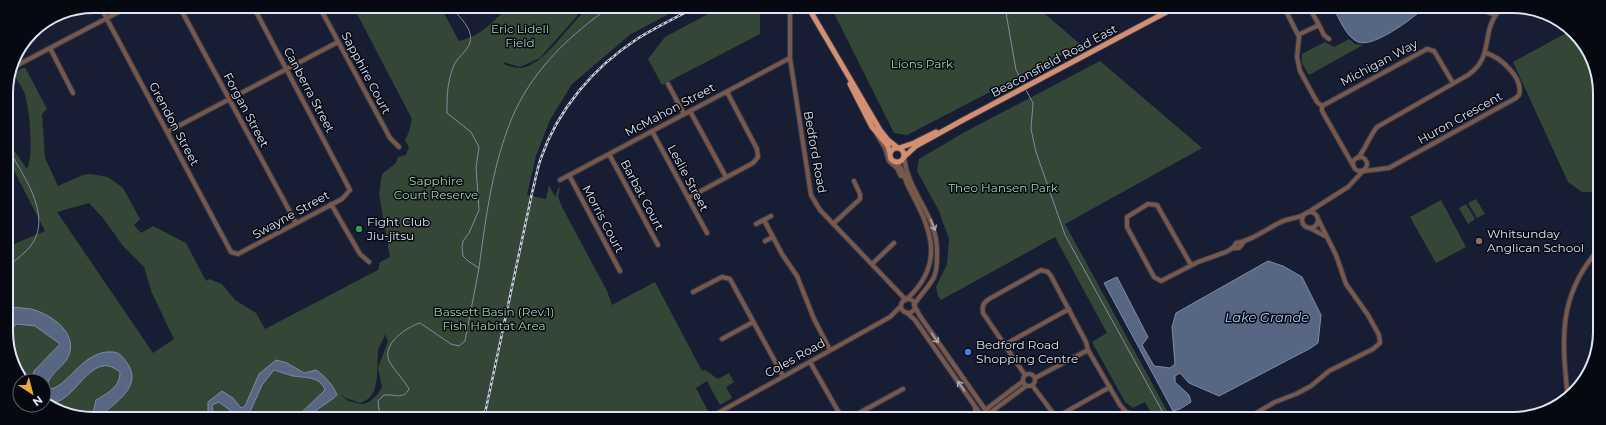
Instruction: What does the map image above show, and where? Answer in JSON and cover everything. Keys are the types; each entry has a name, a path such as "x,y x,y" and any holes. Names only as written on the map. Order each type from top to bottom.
{"main road":[{"path":"811,13 882,133 903,150 904,157 899,161 892,159 888,147 872,127 837,58"},
{"name":"Beaconsfield Road East","path":"904,157 916,146 963,120 1165,13"},
{"name":"Beaconsfield Road East","path":"899,148 916,142 963,120"},
{"path":"890,154 893,149 899,148"}],"street":[{"name":"Grendon Street","path":"104,13 231,252"},
{"path":"18,65 116,13"},
{"name":"Forgan Street","path":"183,13 296,223"},
{"name":"Canberra Street","path":"257,13 348,183"},
{"name":"Sapphire Court","path":"323,13 390,138 399,147"},
{"name":"Bedford Road","path":"790,13 790,58 809,189 815,204 906,300"},
{"path":"1287,13 1298,35 1300,43 1297,64 1317,102 1322,106 1322,111 1354,168 1359,171 1364,171"},
{"path":"1312,13 1324,35 1329,39"},
{"path":"1487,13 1490,26"},
{"path":"1354,181 1354,162 1365,148 1369,136 1376,127 1475,69 1486,53 1490,26 1497,13"},
{"path":"1298,35 1318,25"},
{"path":"167,132 338,42"},
{"path":"50,48 73,93"},
{"name":"Michigan Way","path":"1322,106 1427,48 1435,52 1453,83"},
{"name":"Huron Crescent","path":"1364,171 1379,170 1391,167 1519,95 1520,87 1509,68 1494,56 1486,53"},
{"name":"McMahon Street","path":"560,180 790,58"},
{"path":"668,84 684,114"},
{"path":"688,198 753,163 758,154 726,92"},
{"path":"690,111 726,177"},
{"path":"872,127 885,148 889,160 897,168 907,185 927,224 932,249 927,272 919,286 901,306 905,312 916,321 978,412"},
{"name":"Leslie Street","path":"652,131 707,233"},
{"path":"1191,265 1159,207 1154,204 1148,204 1127,216 1126,224 1154,276 1159,280 1165,280 1191,265 1232,248 1239,248 1243,242 1279,223 1292,220 1306,213 1346,189 1367,167 1365,148"},
{"path":"1346,153 1352,158 1362,158 1379,170"},
{"name":"Barbat Court","path":"609,154 658,244"},
{"path":"904,157 909,178 932,221 937,241 937,262 935,274 914,305 912,311 905,312"},
{"path":"895,161 901,167 907,185"},
{"name":"Morris Court","path":"569,175 620,272"},
{"path":"833,224 862,199 854,180"},
{"name":"Swayne Street","path":"231,252 238,254 243,252 331,204 348,193 350,188 348,183"},
{"path":"331,204 360,254 370,262"},
{"path":"1307,227 1315,226 1321,204"},
{"path":"1256,412 1279,399 1296,394 1312,386 1329,371 1373,349 1380,342 1379,335 1368,316 1346,284 1336,255 1325,236 1318,219 1314,213 1306,213"},
{"path":"1306,213 1302,219 1307,227"},
{"path":"756,224 771,216"},
{"path":"764,220 796,276 814,319 830,350"},
{"path":"1292,220 1325,236"},
{"path":"764,241 773,237"},
{"path":"872,264 894,243"},
{"path":"1567,391 1563,336 1567,304 1579,276 1593,257"},
{"path":"1025,375 983,313 982,307 984,302 1041,270 1048,272 1086,342 1088,350 1122,409 1127,412"},
{"path":"693,292 722,277 727,277 732,281 783,376"},
{"name":"Bedford Road","path":"897,291 901,306"},
{"path":"906,300 911,301 914,305 920,316 987,412"},
{"name":"Coles Road","path":"890,317 901,306"},
{"path":"1004,345 1069,309"},
{"name":"Coles Road","path":"720,412 890,317 905,312"},
{"path":"722,339 753,322"},
{"path":"1032,385 1035,378 1088,350"},
{"path":"810,362 839,412"},
{"path":"1025,375 1031,374 1035,378"},
{"path":"987,412 1022,382 1025,375"},
{"path":"1022,382 1026,386"},
{"path":"987,412 1026,386 1032,385"},
{"path":"1032,385 1052,412"},
{"path":"1066,412 1110,387"},
{"path":"861,412 903,389"},
{"path":"975,406 976,412"}],"green space":[{"path":"357,13 444,13 459,41 474,36 492,23 502,13 577,13 577,16 540,58 520,67 503,62 505,65 521,68 530,65 539,59 548,51 583,13 671,13 631,34 572,84 550,120 536,156 527,195 546,199 549,185 555,197 560,187 558,197 562,207 607,291 612,305 655,282 702,371 705,370 718,379 729,373 734,382 726,387 732,398 720,405 707,381 696,388 708,411 706,412 93,412 67,408 52,401 52,373 25,373 17,358 13,332 13,244 45,231 13,169 13,149 27,169 31,143 28,108 24,92 15,76 16,71 25,67 47,109 42,114 45,158 58,186 83,175 91,174 108,177 123,188 140,219 134,225 141,233 153,226 186,243 206,281 209,279 222,284 235,300 256,313 265,329 378,270 380,262 390,257 379,194 382,174 396,163 398,157 406,155 409,147 405,140 409,132 412,119","holes":["89,203 103,218 123,246 144,267 152,293 174,339 153,353 57,212","385,334 388,341 378,368 382,387 378,394 369,402 362,404 348,401 340,394 360,403 367,400 372,395 376,381 378,351"]},
{"path":"710,13 760,13 760,34 662,85 648,59 665,37"},
{"name":"Lions Park","path":"834,13 1044,13 1081,45 907,135 894,133"},
{"path":"1567,33 1580,48 1589,67 1593,93 1593,192 1582,192 1568,182 1513,62"},
{"path":"1349,39 1355,44 1363,45 1309,75 1302,63 1302,54 1325,42 1334,47"},
{"name":"Theo Hansen Park","path":"1100,61 1202,148 1065,224 1168,412 1151,412 1145,402 1133,408 1125,402 1092,342 1107,333 1055,237 941,300 938,296 936,287 947,264 949,239 939,211 917,171 919,159 963,133"},
{"path":"1476,199 1485,214 1477,218 1468,203"},
{"path":"1441,200 1466,247 1436,263 1410,217"},
{"path":"1466,204 1475,219 1468,224 1459,208"}],"water":[{"path":"1336,13 1418,13 1383,37 1365,43 1354,40 1343,27"},
{"name":"Lake Grande","path":"1268,261 1283,266 1302,277 1321,315 1318,343 1219,396 1189,383 1180,373 1175,376 1175,382 1189,395 1191,402 1180,409 1173,411 1104,283 1117,277 1148,337 1142,345 1154,366 1170,368 1175,364 1172,327 1176,313"},
{"path":"13,307 31,309 47,315 62,326 67,334 70,341 70,350 67,359 52,376 52,373 34,373 34,371 60,344 35,326 17,324 13,327"},
{"path":"115,352 119,354 127,363 131,371 131,384 123,396 105,412 93,412 96,400 109,392 118,382 120,372 109,366 100,367 92,371 69,394 61,400 52,401 52,388 62,383 92,357 102,353"},
{"path":"276,360 287,363 304,373 316,370 323,375 337,395 314,412 302,412 325,390 323,385 312,378 293,376 274,370 262,385 250,412 232,412 219,402 212,405 213,412 208,412 208,402 222,391 233,398 241,408 245,406 259,374"}],"waterway":[{"path":"380,412 378,401 384,395 398,396 404,394 409,389 389,361 388,354 392,342 403,332 420,323 451,344 459,346 465,341 479,268 463,256 462,248 463,241 469,233 479,210 476,167 479,147 471,132 447,113 450,77 455,62 465,51 471,39 468,29 456,13"},
{"path":"479,268 491,188 501,149 515,111 523,95 544,66 582,28 602,13"},
{"path":"1006,13 1016,70 1024,85"},
{"path":"1026,90 1033,103 1031,129 1036,152 1065,235 1163,412"},
{"path":"13,157 29,185 35,200 38,214 38,227 34,240 25,252 13,262"}],"railway":[{"path":"485,412 537,171 548,140 568,106 592,76 621,50 637,39 684,13"}],"place":[{"name":"Fight Club Jiu-jitsu","path":"359,229"},
{"name":"Whitsunday Anglican School","path":"1479,241"},
{"name":"Bedford Road Shopping Centre","path":"968,352"}],"park label":[{"name":"Eric Lidell Field","path":"520,36"},
{"name":"Sapphire Court Reserve","path":"436,188"},
{"name":"Bassett Basin (Rev.1) Fish Habitat Area","path":"494,319"}]}
